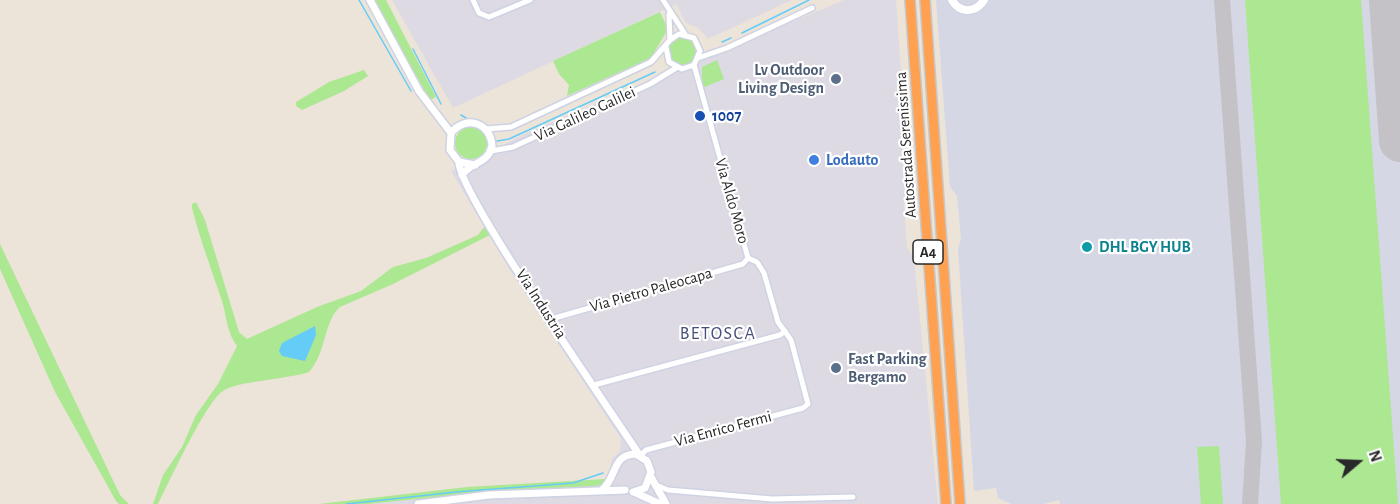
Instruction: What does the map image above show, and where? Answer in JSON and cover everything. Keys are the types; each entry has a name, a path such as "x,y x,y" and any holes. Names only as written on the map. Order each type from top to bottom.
{"highway":[{"name":"Autostrada Serenissima","path":"910,0 946,504"},
{"name":"Autostrada Serenissima","path":"925,0 960,504"}],"main road":[{"path":"952,0 960,8 969,11 978,8 984,0"}],"street":[{"path":"370,0 419,91 452,133 450,150 459,162 475,165"},
{"path":"473,0 479,13 489,17 530,0"},
{"path":"663,0 669,13 685,34 711,52"},
{"path":"698,58 727,48 812,8"},
{"path":"486,129 511,127 651,62 670,40 669,13"},
{"path":"670,40 685,34"},
{"path":"666,47 666,57 679,68 694,65 700,51 698,42"},
{"name":"Via Aldo Moro","path":"694,65 748,258 757,262 764,273 778,322 791,340 808,404"},
{"name":"Via Aldo Moro","path":"679,68 694,78 700,91"},
{"name":"Via Galileo Galilei","path":"490,151 513,147 651,84 679,68"},
{"path":"441,117 456,123 476,123 486,129 492,140 490,151 484,160 462,175"},
{"path":"452,133 465,123"},
{"name":"Via Industria","path":"459,162 462,175 491,227 640,456"},
{"name":"Via Pietro Paleocapa","path":"551,319 743,264 748,258"},
{"path":"594,385 780,335 785,331"},
{"name":"Via Enrico Fermi","path":"640,456 646,450 803,408 808,404"},
{"path":"624,430 626,442 624,456"},
{"path":"603,489 611,482 617,462 624,456 640,456 649,464 651,477 666,504"},
{"path":"613,474 618,485 625,490"},
{"path":"633,492 645,488 651,477"},
{"path":"647,496 658,488 772,499 853,497"},
{"path":"418,504 489,495 603,489 633,492 647,496 660,504"},
{"path":"666,504 668,490"}],"shaded area":[{"path":"392,0 792,0 708,39 698,28 686,23 676,4 453,108"},
{"path":"844,0 896,0 909,189 904,205 907,247 914,258 938,504 366,504 469,494 607,485 612,459 620,451 621,439 505,262 451,171 531,131"},
{"path":"936,0 1400,0 1400,504 1060,504 1059,500 1044,504 1011,504 998,498 996,488 974,491 958,249 961,239 957,196 950,187"}],"green space":[{"path":"373,0 386,0 436,97 430,100"},
{"path":"1245,0 1361,0 1398,504 1281,504"},
{"path":"660,12 668,29 651,58 567,96 569,85 559,74 553,61"},
{"path":"683,37 693,41 697,51 693,61 683,65 673,61 669,51 673,41"},
{"path":"717,60 724,79 702,88 702,67"},
{"path":"364,70 368,76 344,91 302,110 296,106 296,102 329,82"},
{"path":"471,127 482,132 487,143 482,154 471,159 460,154 455,143 460,132"},
{"path":"196,202 205,220 239,332 247,339 317,307 361,291 393,267 426,258 478,235 485,226 490,235 393,284 340,307 331,321 319,356 309,372 240,385 223,391 207,410 158,504 153,504 163,475 182,447 196,415 218,384 237,346 229,329 195,220 192,204"},
{"path":"0,244 120,495 129,504 119,504 116,501 55,392 0,269"},
{"path":"1219,446 1223,504 1201,504 1197,447"},
{"path":"605,479 608,485 469,494 366,504 319,504 467,487"}],"water":[{"path":"315,326 316,335 305,361 282,356 279,351 282,343"}],"waterway":[{"path":"359,0 411,91"},
{"path":"742,33 809,0"},
{"path":"722,42 731,38"},
{"path":"413,49 441,104"},
{"path":"497,141 509,139 655,72"},
{"path":"461,115 466,118"},
{"path":"346,504 456,492 573,483 603,473"}],"taxiway":[{"path":"1222,0 1254,441 1250,504"}],"runway":[{"path":"1390,0 1400,141"}],"place":[{"name":"Lv Outdoor Living Design","path":"836,79"},
{"name":"1007","path":"700,116"},
{"name":"Lodauto","path":"814,160"},
{"name":"DHL BGY HUB","path":"1087,247"},
{"name":"Fast Parking Bergamo","path":"836,368"}],"district":[{"name":"BETOSCA","path":"718,334"}]}
